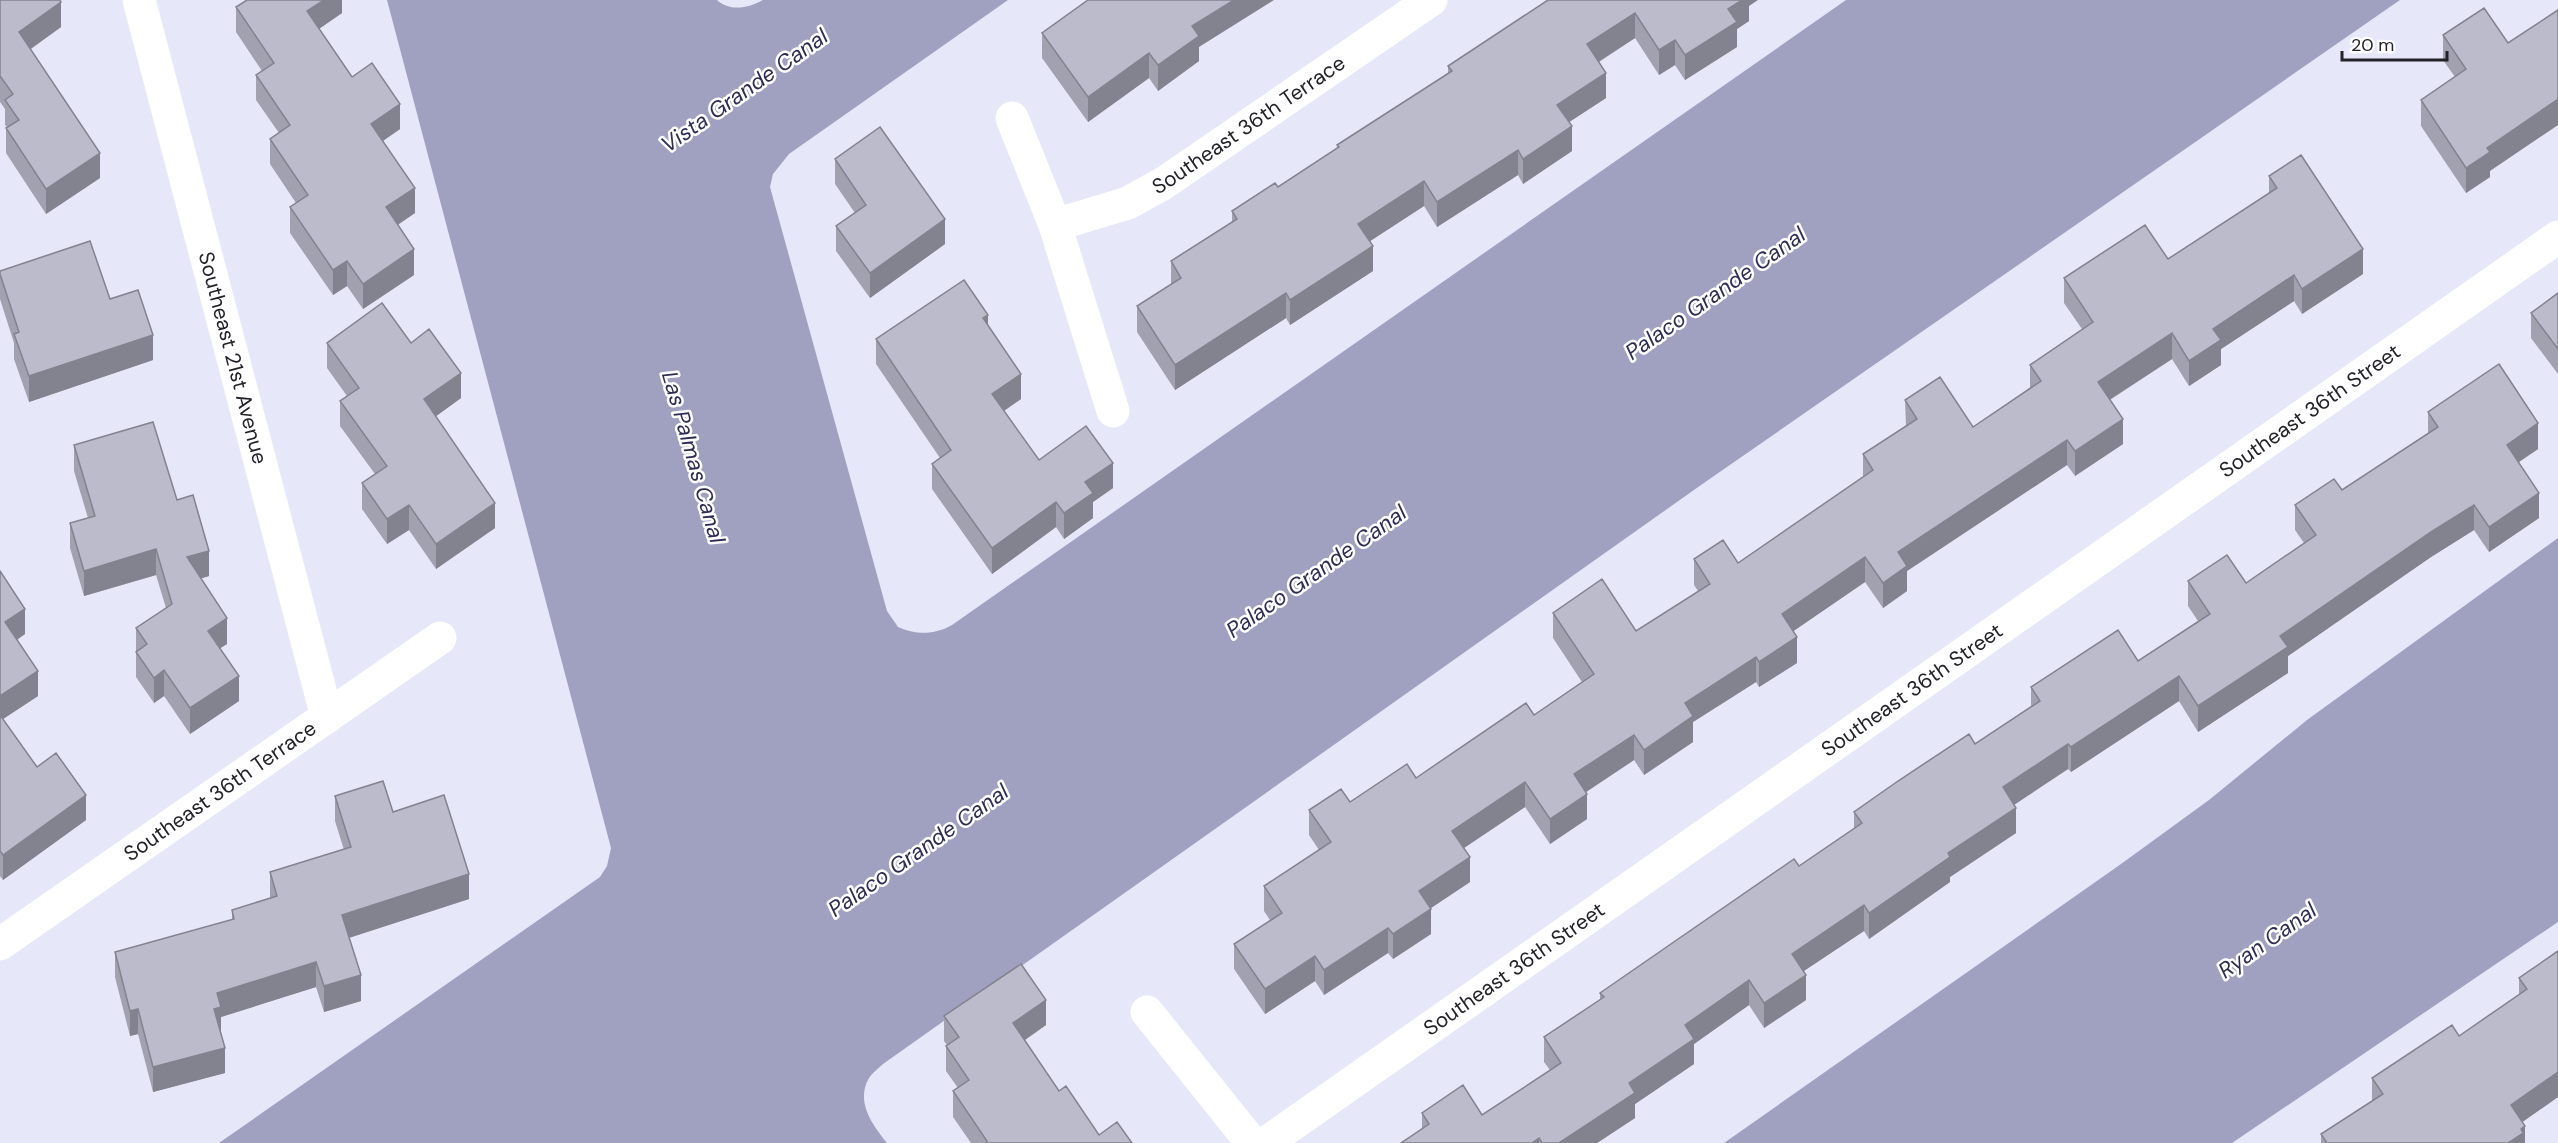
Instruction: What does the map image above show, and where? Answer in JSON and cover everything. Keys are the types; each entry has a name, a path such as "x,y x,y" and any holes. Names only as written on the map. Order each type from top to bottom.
{"street":[{"name":"Southeast 21st Avenue","path":"139,0 327,717"},
{"name":"Southeast 36th Terrace","path":"1055,225 1128,204 1164,183 1431,0"},
{"path":"1012,118 1055,225 1113,411"},
{"name":"Southeast 36th Street","path":"1266,1143 2558,237"},
{"name":"Southeast 36th Terrace","path":"0,944 440,638"},
{"path":"1147,1012 1252,1143"}],"water":[{"path":"387,0 717,0 722,4 740,8 763,0 1008,0 789,154 773,174 770,187 887,611 898,627 925,633 939,631 952,625 1846,0 2400,0 1701,485 883,1064 869,1078 864,1096 871,1121 887,1143 219,1143 600,877 607,866 611,848"},
{"name":"Ryan Canal","path":"2558,538 2558,922 2232,1143 1724,1143 2121,864 2209,800 2307,720"}],"building":[{"path":"0,0 60,0 61,2 19,32 100,153 46,189 6,128 19,120 5,100 13,94 0,76"},
{"path":"247,0 324,0 307,11 352,77 372,63 400,104 371,124 415,188 386,207 414,249 363,284 347,261 333,270 290,207 308,195 270,139 290,125 256,75 274,63 236,7"},
{"path":"1088,0 1234,0 1192,26 1199,36 1158,65 1149,53 1088,97 1042,33"},
{"path":"1548,0 1742,0 1728,9 1737,22 1685,55 1675,40 1659,50 1635,13 1587,44 1606,73 1557,105 1572,126 1523,159 1518,150 1437,202 1424,181 1358,224 1373,246 1290,300 1286,293 1175,365 1137,306 1181,278 1171,261 1237,219 1232,211 1275,183 1278,187 1339,147 1337,145 1452,71 1448,66"},
{"path":"2484,8 2508,43 2558,10 2558,99 2487,148 2490,152 2466,168 2421,100 2466,69 2443,35"},
{"path":"880,127 945,219 870,273 836,226 866,205 835,159"},
{"path":"2301,155 2363,249 2302,289 2294,275 2213,329 2221,340 2189,361 2172,333 2098,382 2123,419 2075,451 2067,440 1898,552 1907,566 1883,583 1865,557 1782,614 1797,637 1759,662 1756,657 1685,703 1693,716 1644,750 1634,735 1574,774 1587,794 1550,819 1525,782 1452,831 1470,857 1419,891 1431,909 1393,934 1388,928 1324,970 1315,956 1265,989 1234,944 1282,913 1264,886 1331,842 1309,810 1341,789 1350,802 1407,764 1416,778 1526,703 1534,715 1594,674 1553,613 1602,579 1636,631 1710,584 1694,559 1723,540 1738,563 1873,470 1863,454 1917,419 1905,400 1940,377 1973,427 2041,381 2030,365 2093,322 2064,278 2145,225 2168,259 2277,188 2269,176"},
{"path":"90,241 110,299 138,290 153,335 29,376 14,334 19,332 0,271"},
{"path":"964,280 988,315 983,318 1021,374 992,394 1039,460 1086,426 1113,463 1085,482 1093,493 1064,513 1056,502 992,548 932,464 951,450 876,339"},
{"path":"2558,293 2558,349 2531,313"},
{"path":"382,303 411,343 429,329 461,373 424,399 495,503 436,544 409,505 387,519 362,483 387,466 340,401 359,388 327,343"},
{"path":"2499,364 2538,423 2507,445 2539,493 2489,527 2474,505 2280,636 2288,647 2198,706 2179,676 2071,747 2068,744 2003,787 2016,808 1948,853 1950,857 1869,913 1864,905 1792,954 1806,975 1764,1003 1749,980 1685,1025 1694,1039 1629,1083 1635,1093 1559,1143 1542,1143 1539,1138 1532,1143 1401,1143 1429,1124 1422,1113 1463,1085 1482,1115 1561,1063 1544,1037 1604,997 1600,993 1794,859 1799,866 1862,823 1854,812 1898,781 1969,734 1975,744 2040,701 2031,687 2118,630 2138,661 2210,614 2188,581 2227,555 2246,583 2316,535 2295,505 2334,479 2342,490 2438,427 2428,412"},
{"path":"153,422 177,500 193,495 209,551 187,557 227,618 208,631 239,676 190,708 164,670 154,678 136,652 147,644 136,628 172,604 156,549 84,571 70,523 95,516 74,445"},
{"path":"0,571 25,609 5,622 38,671 0,696"},
{"path":"0,715 37,767 56,753 86,795 3,855 0,851"},
{"path":"383,781 393,812 444,795 469,874 342,915 361,975 324,986 316,962 217,993 221,1007 214,1009 225,1048 153,1067 138,1009 130,1011 115,952 234,919 232,910 277,896 270,872 351,847 335,796"},
{"path":"2558,951 2558,1072 2511,1105 2525,1126 2521,1129 2523,1133 2508,1143 2327,1143 2321,1134 2383,1094 2372,1078 2452,1025 2459,1036 2527,989 2519,978"},
{"path":"1021,964 1046,1000 1013,1023 1059,1091 1066,1086 1099,1135 1117,1122 1132,1143 986,1143 987,1141 953,1091 969,1080 946,1046 959,1037 944,1016"}],"water label":[{"name":"Vista Grande Canal","path":"744,90"},
{"name":"Palaco Grande Canal","path":"1715,293"},
{"name":"Las Palmas Canal","path":"694,457"},
{"name":"Palaco Grande Canal","path":"1316,571"},
{"name":"Palaco Grande Canal","path":"918,850"}]}
